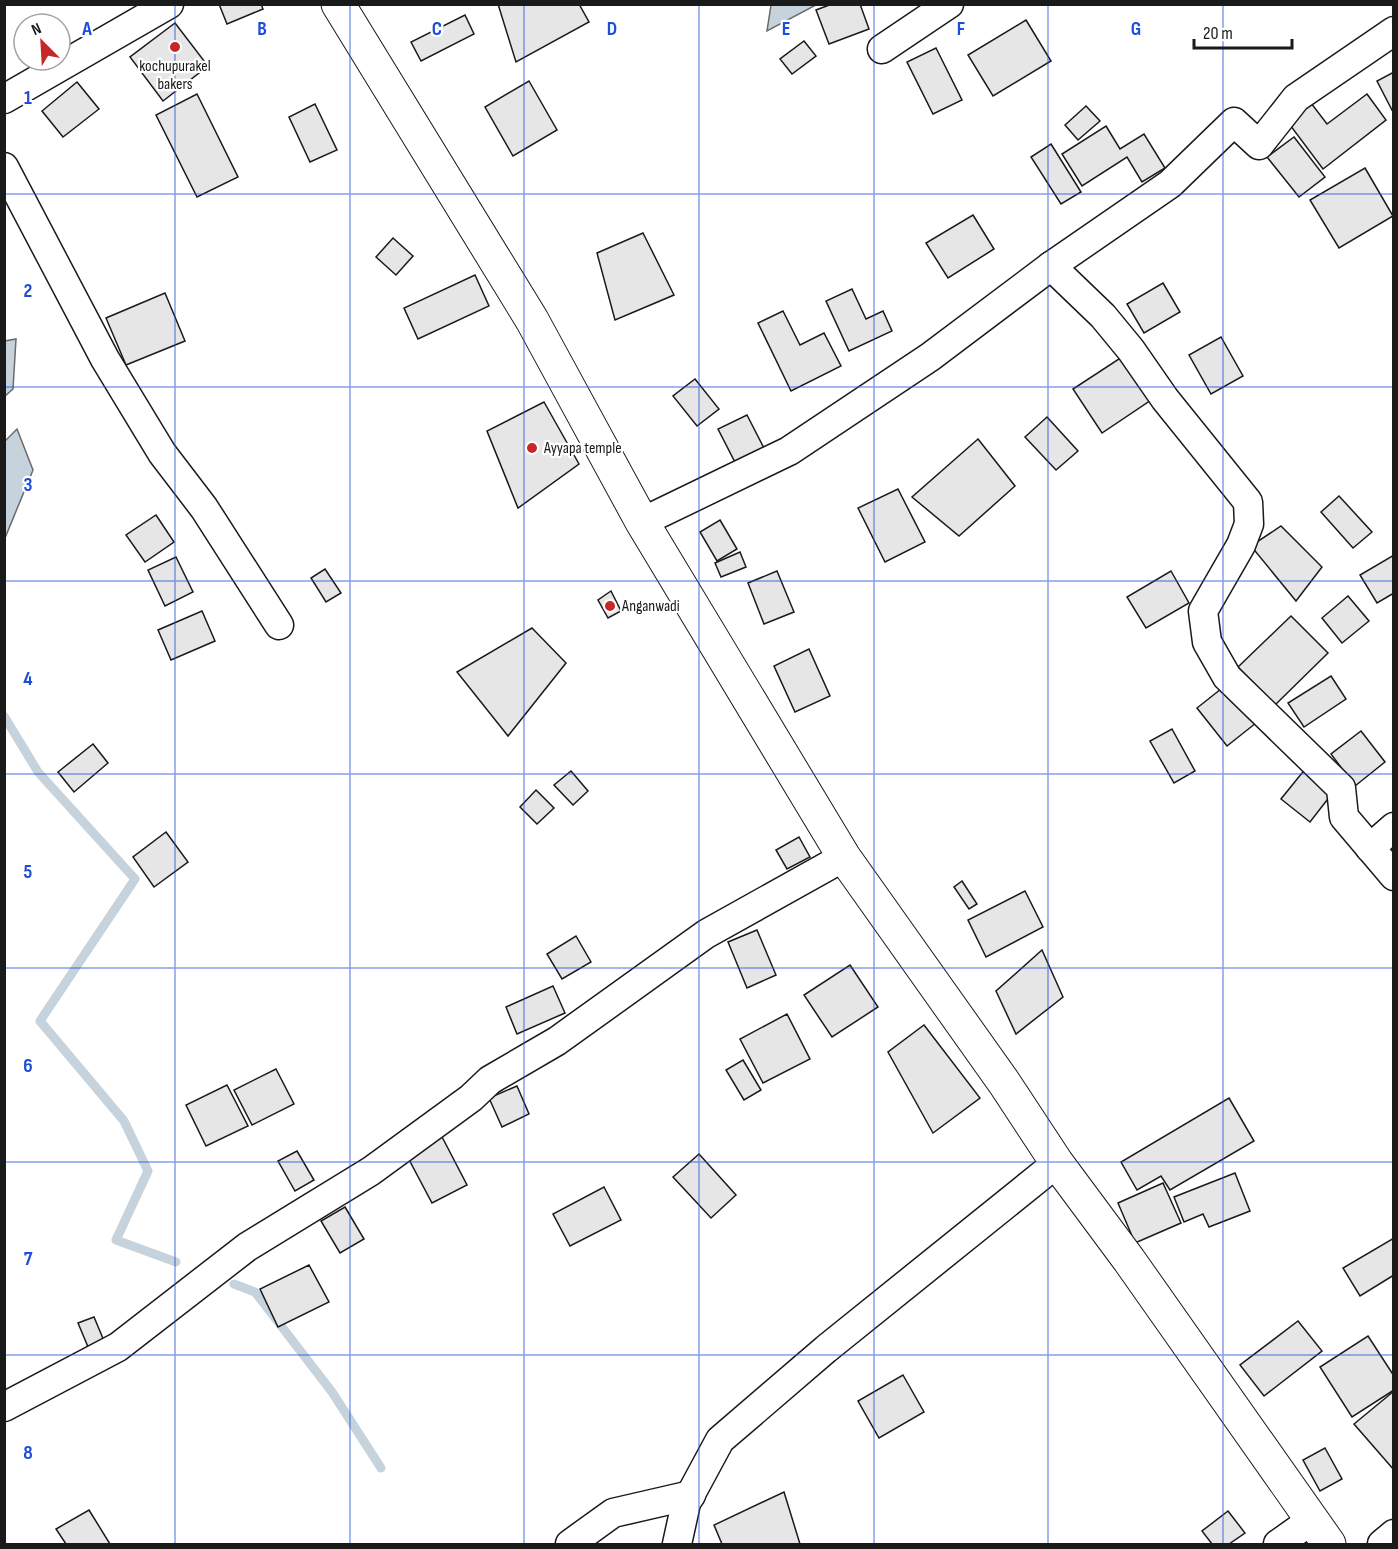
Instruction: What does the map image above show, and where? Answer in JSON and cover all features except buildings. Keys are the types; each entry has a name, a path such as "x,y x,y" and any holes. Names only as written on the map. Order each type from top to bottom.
{"main road":[{"path":"338,4 532,320 642,522 844,857 1005,1084 1057,1163 1129,1260 1320,1532"}],"street":[{"path":"4,99 169,4"},
{"path":"882,49 949,4"},
{"path":"642,522 789,451 930,357 1051,266 1170,184 1234,122 1259,146 1296,98 1394,31"},
{"path":"4,167 105,359 162,453 204,508 279,625"},
{"path":"1051,266 1103,316 1131,350 1165,399 1248,502 1249,524 1241,545 1203,611 1207,642 1227,677 1341,788 1344,817 1394,876"},
{"path":"1370,848 1394,827"},
{"path":"4,1407 118,1347 248,1247 371,1171 471,1098 490,1080 557,1041 706,934 844,857"},
{"path":"677,1545 686,1503 720,1440 826,1349 1057,1163"},
{"path":"570,1545 613,1513 692,1495"},
{"path":"1278,1545 1320,1532"},
{"path":"1382,1545 1394,1534"}],"shaded area":[{"path":"771,4 816,5 767,31"},
{"path":"16,339 13,389 5,396 5,341"},
{"path":"17,429 33,470 5,538 5,441"}],"waterway":[{"path":"4,716 38,772 135,879 40,1021 124,1121 148,1171 116,1240 176,1262"},
{"path":"234,1284 255,1292 332,1392 381,1468"}],"place":[{"name":"kochupurakel bakers","path":"175,47"},
{"name":"Ayyapa temple","path":"532,448"},
{"name":"Anganwadi","path":"610,606"}]}
